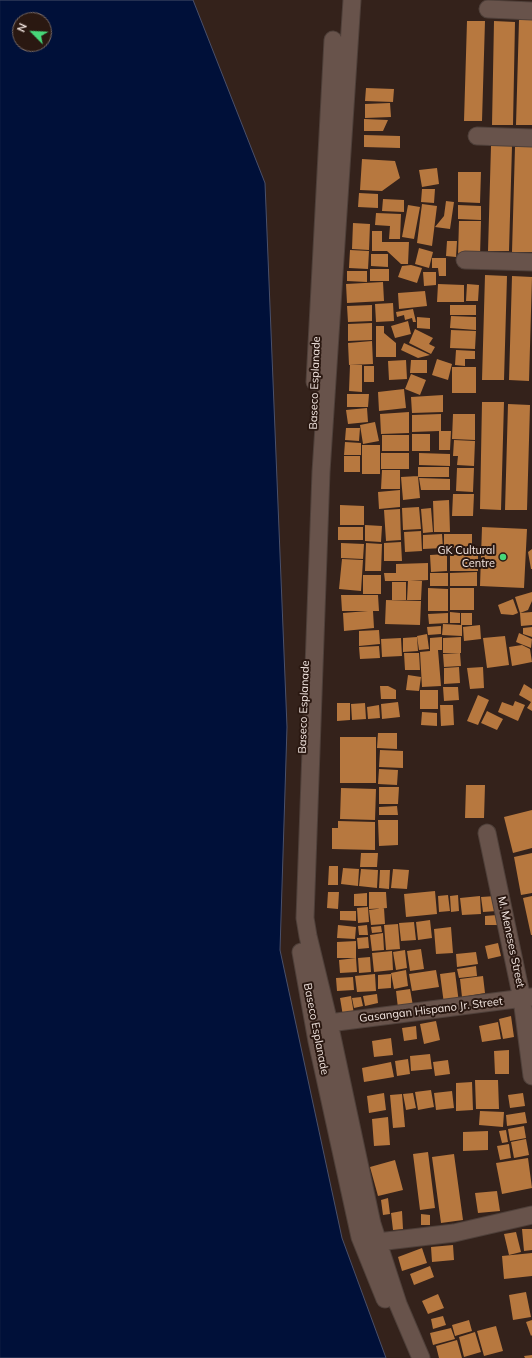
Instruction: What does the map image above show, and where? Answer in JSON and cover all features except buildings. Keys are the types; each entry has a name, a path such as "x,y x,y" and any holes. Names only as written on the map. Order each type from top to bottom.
{"street":[{"path":"352,0 321,472 305,918 372,1224 398,1304 421,1358"},
{"path":"488,9 532,11"},
{"name":"Baseco Esplanade","path":"332,40 317,344 303,729 298,935 317,1041 360,1237 409,1358"},
{"path":"477,136 532,138"},
{"path":"466,260 532,262"},
{"name":"M. Meneses Street","path":"488,833 527,998 532,1076"},
{"name":"Gasangan Hispano Jr. Street","path":"329,1023 527,998"},
{"path":"378,1242 454,1233 532,1215"}],"water":[{"path":"0,0 193,0 265,183 287,727 280,950 342,1238 386,1358 0,1358"}],"place":[{"name":"GK Cultural Centre","path":"503,557"}]}
